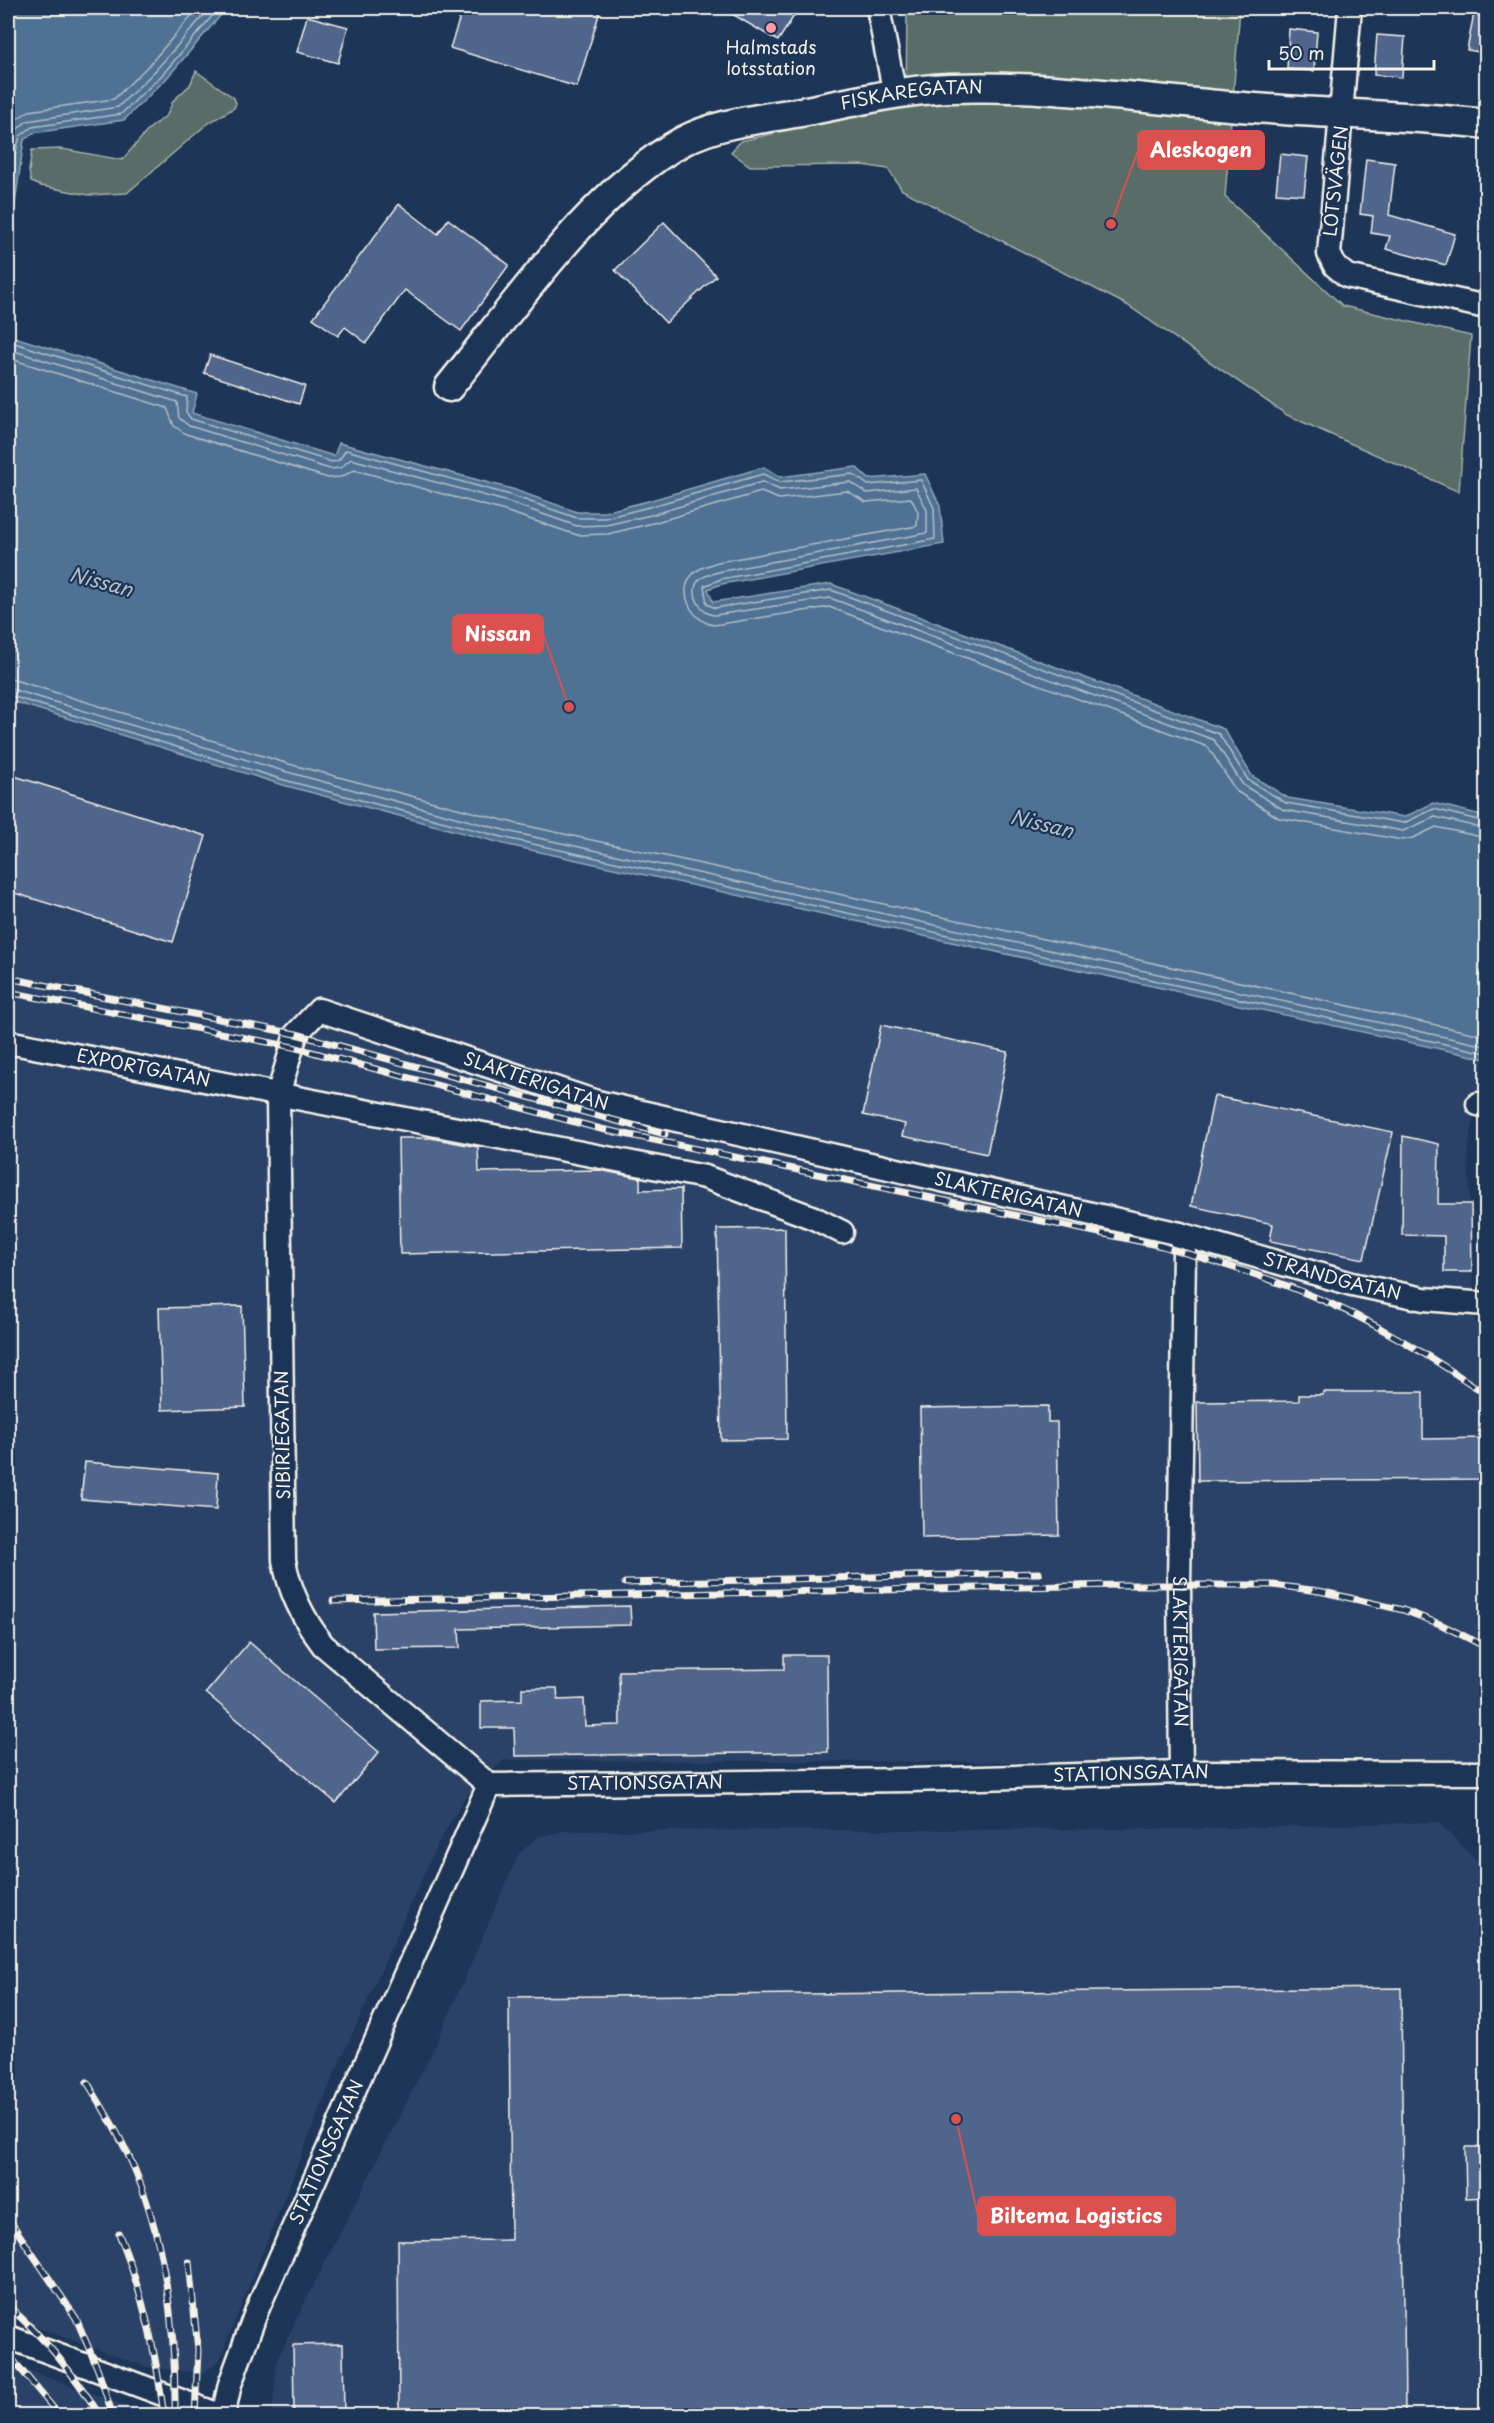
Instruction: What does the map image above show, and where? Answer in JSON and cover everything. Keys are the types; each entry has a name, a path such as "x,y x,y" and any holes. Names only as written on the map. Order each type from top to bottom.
{"street":[{"path":"878,8 895,95"},
{"name":"LOTSVÄGEN","path":"1350,8 1343,114 1329,254 1335,266 1347,276 1486,307"},
{"name":"FISKAREGATAN","path":"449,387 567,241 617,189 685,140 718,127 946,88 1051,89 1158,101 1486,124"},
{"name":"SIBIRIEGATAN","path":"319,1010 296,1034 278,1095 284,1560 287,1578 309,1627 323,1645 489,1785"},
{"name":"SLAKTERIGATAN","path":"319,1010 597,1102 1180,1234 1184,1253 1179,1585 1181,1772"},
{"name":"EXPORTGATAN","path":"8,1042 705,1177 814,1218 842,1232"},
{"name":"STRANDGATAN","path":"1180,1234 1352,1284 1424,1299 1486,1304"},
{"name":"STATIONSGATAN","path":"222,2415 230,2385 257,2310 489,1785 912,1780 1181,1772 1486,1773"},
{"path":"8,2337 222,2415"}],"shaded area":[{"path":"8,700 283,785 508,845 1484,1059 1468,1150 1475,1322 1486,1326 1486,1764 504,1760 466,1796 438,1843 329,2086 219,2361 203,2373 146,2367 8,2317"},
{"path":"1438,1822 1485,1869 1486,2415 272,2416 277,2361 437,2042 519,1853 538,1837 563,1831 1194,1829"},
{"path":"8,2363 152,2415 8,2415"}],"green space":[{"path":"907,8 1240,8 1225,197 1343,306 1471,336 1459,492 1287,415 1127,305 902,190 888,169 862,165 750,166 731,152 741,141 906,102"},
{"path":"196,71 234,98 236,103 234,108 207,124 127,193 89,195 31,182 29,171 32,150 62,149 122,160 150,128 167,115 173,101 190,85"}],"water":[{"path":"8,8 227,8 166,79 124,120 33,133 24,140 14,211 8,218"},
{"path":"8,335 197,394 192,413 334,456 339,443 512,489 577,512 604,512 764,467 780,477 856,467 869,479 925,474 940,506 944,544 722,584 708,589 713,602 831,584 1224,729 1252,776 1288,798 1405,817 1433,803 1486,816 1486,1059 508,845 283,785 8,700"}],"building":[{"path":"463,8 601,8 577,87 450,48"},
{"name":"Halmstads lotsstation","path":"722,8 799,8 778,41"},
{"path":"1475,8 1486,8 1486,53 1467,50"},
{"path":"307,16 348,27 338,63 297,52"},
{"path":"1289,29 1317,32 1314,71 1287,69"},
{"path":"1377,35 1405,37 1402,77 1374,75"},
{"path":"1280,154 1308,157 1304,195 1276,193"},
{"path":"1366,159 1395,163 1389,215 1455,234 1446,265 1386,249 1390,236 1371,233 1373,216 1360,214"},
{"path":"399,204 438,234 448,219 509,265 461,331 405,290 366,343 345,327 338,336 313,318"},
{"path":"664,222 716,276 666,323 615,270"},
{"path":"210,355 305,386 299,404 204,373"},
{"path":"8,774 206,836 173,942 8,891"},
{"path":"881,1025 1008,1052 987,1154 902,1136 905,1124 863,1115"},
{"path":"1214,1096 1393,1132 1364,1259 1270,1241 1273,1224 1191,1206"},
{"path":"1403,1136 1439,1144 1438,1204 1471,1204 1472,1272 1444,1272 1444,1236 1402,1235"},
{"path":"398,1138 431,1138 478,1147 479,1172 599,1170 640,1178 640,1190 681,1189 682,1248 400,1254"},
{"path":"785,1228 787,1439 721,1440 717,1229"},
{"path":"242,1306 245,1407 162,1410 159,1308"},
{"path":"1323,1392 1423,1392 1423,1439 1486,1438 1486,1479 1198,1481 1197,1402 1299,1401 1299,1395 1323,1395"},
{"path":"1048,1406 1048,1422 1057,1422 1059,1535 922,1538 920,1408"},
{"path":"85,1462 218,1473 216,1510 81,1499"},
{"path":"630,1606 631,1625 459,1629 460,1648 374,1649 373,1612"},
{"path":"249,1642 379,1752 336,1803 206,1693"},
{"path":"784,1655 827,1655 828,1752 515,1756 514,1728 481,1728 481,1701 522,1700 522,1688 557,1688 558,1700 584,1699 585,1726 620,1725 619,1671 784,1669"},
{"path":"1401,1988 1405,2415 399,2415 398,2241 511,2240 509,1997"},
{"path":"1465,2147 1486,2147 1486,2197 1466,2198"},
{"path":"343,2344 344,2415 294,2415 293,2345"}],"railway":[{"path":"8,978 296,1034 665,1134"},
{"path":"8,992 293,1047 601,1129 1162,1246 1255,1275 1333,1305 1401,1340 1486,1394"},
{"path":"625,1583 1039,1573"},
{"path":"333,1601 1120,1585 1273,1585 1319,1591 1403,1610 1440,1624 1486,1647"},
{"path":"87,2082 130,2158 146,2199 162,2259 174,2354 175,2416"},
{"path":"8,2218 76,2318 98,2370 113,2416"},
{"path":"119,2234 148,2323 164,2416"},
{"path":"189,2262 198,2350 195,2416"},
{"path":"8,2306 58,2357 100,2416"},
{"path":"8,2354 60,2416"}],"place":[{"name":"Halmstads lotsstation","path":"771,28"},
{"name":"Aleskogen","path":"1111,224"},
{"name":"Nissan","path":"569,707"},
{"name":"Biltema Logistics","path":"956,2119"}]}
